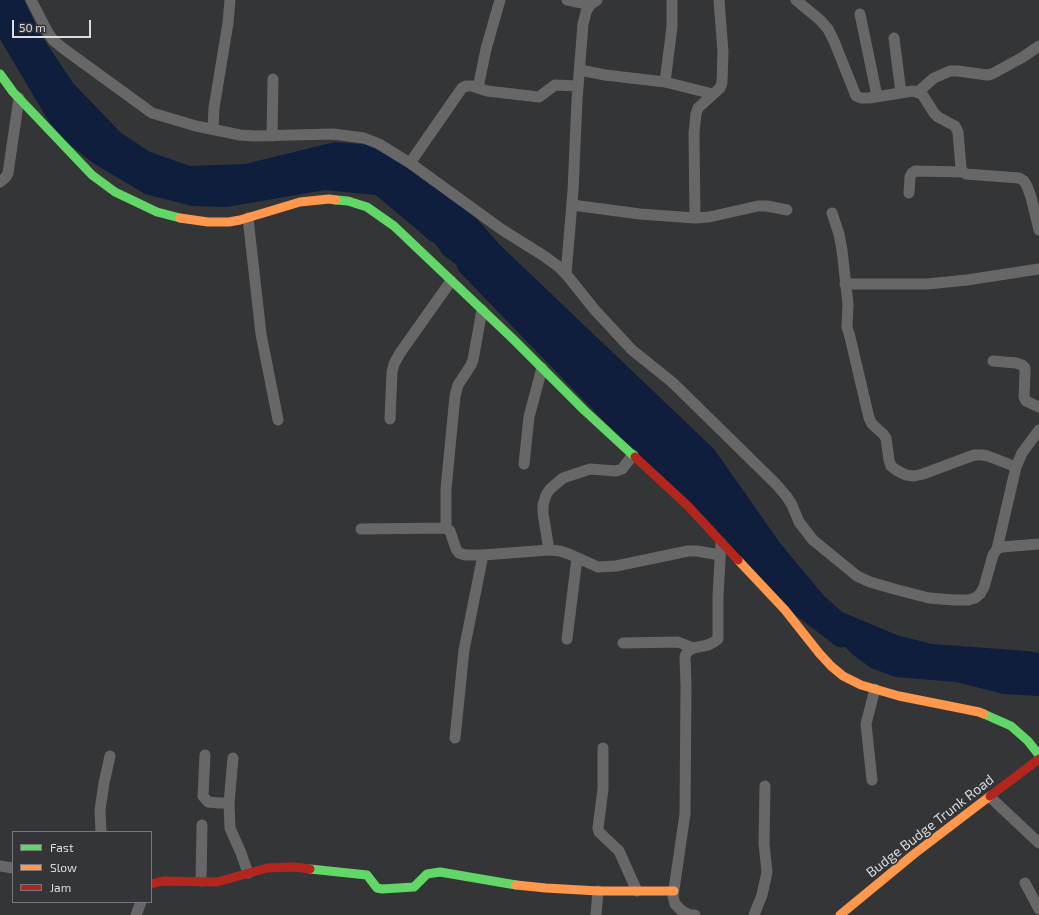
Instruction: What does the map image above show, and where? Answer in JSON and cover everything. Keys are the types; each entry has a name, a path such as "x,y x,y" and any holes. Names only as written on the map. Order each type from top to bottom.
{"street":[{"path":"31,0 47,31 54,40 64,49 152,113 162,117 240,135 272,136 321,134 351,136 380,144 410,163 501,229 559,266 594,309 632,350 672,382 776,484 787,497 799,522 813,540 857,576 870,582 894,590 929,598 968,600 975,598 980,594 984,587 997,550 1016,467 1022,453 1039,430"},
{"path":"213,129 214,108 228,23 230,0"},
{"path":"478,88 486,49 500,0"},
{"path":"567,0 593,3"},
{"path":"665,82 672,27 672,0"},
{"path":"695,218 695,119 698,108 720,88 722,83 724,52 719,0"},
{"path":"796,0 820,20 828,30 834,41 856,96 861,98 918,92 922,94 938,117 955,126 958,132 961,168 963,172"},
{"path":"566,274 572,205 578,86 583,24 586,12 593,3"},
{"path":"860,14 877,96"},
{"path":"894,38 901,93"},
{"path":"918,92 934,78 950,71 987,75 992,74 1023,57 1039,46"},
{"path":"580,70 604,75 665,82 713,94"},
{"path":"0,74 19,98 92,175 115,192 157,212 186,220 229,222 248,218 300,202 314,200 329,199 357,203 367,207 394,226 584,410 688,506 785,610 831,666 852,681 875,689 899,696 980,712 1011,726 1028,741 1038,760"},
{"path":"272,136 273,79"},
{"path":"410,163 462,88 466,86 487,91 539,96 555,85 578,86"},
{"path":"0,182 6,178 8,173 19,98"},
{"path":"909,193 910,177 915,171 963,172 966,174 1018,178 1027,186 1037,216 1039,230"},
{"path":"572,205 640,214 695,218 709,217 758,206 767,206 787,210"},
{"path":"832,213 839,234 848,304 847,327 869,418 872,424 886,438 888,460 891,466 906,475 914,476 974,455 982,455 1016,467"},
{"path":"248,218 262,334 278,420"},
{"path":"845,284 927,284 967,280 1039,269"},
{"path":"390,419 392,372 394,364 404,347 451,281"},
{"path":"446,528 446,489 455,396 458,385 471,366 473,360 482,310"},
{"path":"993,361 1016,363 1025,368 1024,397 1026,400 1039,407"},
{"path":"524,464 529,417 542,368"},
{"path":"549,550 543,513 546,495 550,489 563,478 590,470 622,469 632,455"},
{"path":"361,529 446,528 450,531 456,549 459,553 465,555 549,550 560,551 598,567 635,563 688,551 720,555"},
{"path":"695,915 690,915 681,910 675,904 673,896 685,814 685,657 687,652 693,648 708,645 718,638 718,596 721,543"},
{"path":"997,550 1002,547 1039,544"},
{"path":"455,738 464,650 483,555"},
{"path":"567,639 577,558"},
{"path":"623,643 678,642 693,648"},
{"path":"872,780 866,724 875,689"},
{"path":"603,748 603,789 598,828 599,832 619,851 637,890"},
{"path":"205,755 203,796 208,802 219,804 229,803"},
{"path":"102,831 100,810 110,756"},
{"path":"233,758 229,803 230,828 248,873"},
{"name":"Budge Budge Trunk Road","path":"840,915 914,854 1038,760"},
{"path":"754,915 762,895 767,872 764,844 765,786"},
{"path":"990,796 1039,843"},
{"path":"201,882 202,825"},
{"path":"0,866 12,868"},
{"path":"152,884 163,881 217,882 267,868 294,867 367,875 377,888 390,889 414,887 427,874 440,872 503,884 598,891 674,890"},
{"path":"1025,883 1039,909"},
{"path":"596,915 598,891"},
{"path":"136,915 141,903"}],"water":[{"path":"0,0 24,0 41,35 73,83 121,133 150,152 190,166 245,164 335,142 370,145 391,155 469,210 500,245 714,449 780,543 824,596 842,612 897,635 932,644 1039,653 1039,696 1003,694 956,682 896,677 871,668 852,654 492,290 443,255 408,204 385,196 325,190 227,207 192,206 145,194 93,163 64,140 49,122 0,39"}],"waterway":[{"path":"376,183 435,233"},
{"path":"466,265 786,596 841,638"}],"traffic: fast":[{"path":"0,74 13,92 92,175 115,192 157,212 180,218"},
{"path":"336,200 348,201 367,207 394,226 513,339 584,410 635,457"},
{"path":"984,714 1011,726 1028,741 1039,755"},
{"path":"310,869 367,875 377,888 382,889 414,887 427,874 440,872 516,885"}],"traffic: slow":[{"path":"180,218 208,222 229,222 300,202 329,199 336,200"},
{"path":"738,560 785,610 819,653 843,676 861,685 899,696 984,714"},
{"path":"840,915 914,854 990,796"},
{"path":"516,885 598,891 674,891"}],"traffic: jam":[{"path":"635,457 688,506 738,560"},
{"path":"990,796 1039,759"},
{"path":"152,884 163,881 217,882 267,868 294,867 310,869"}]}
